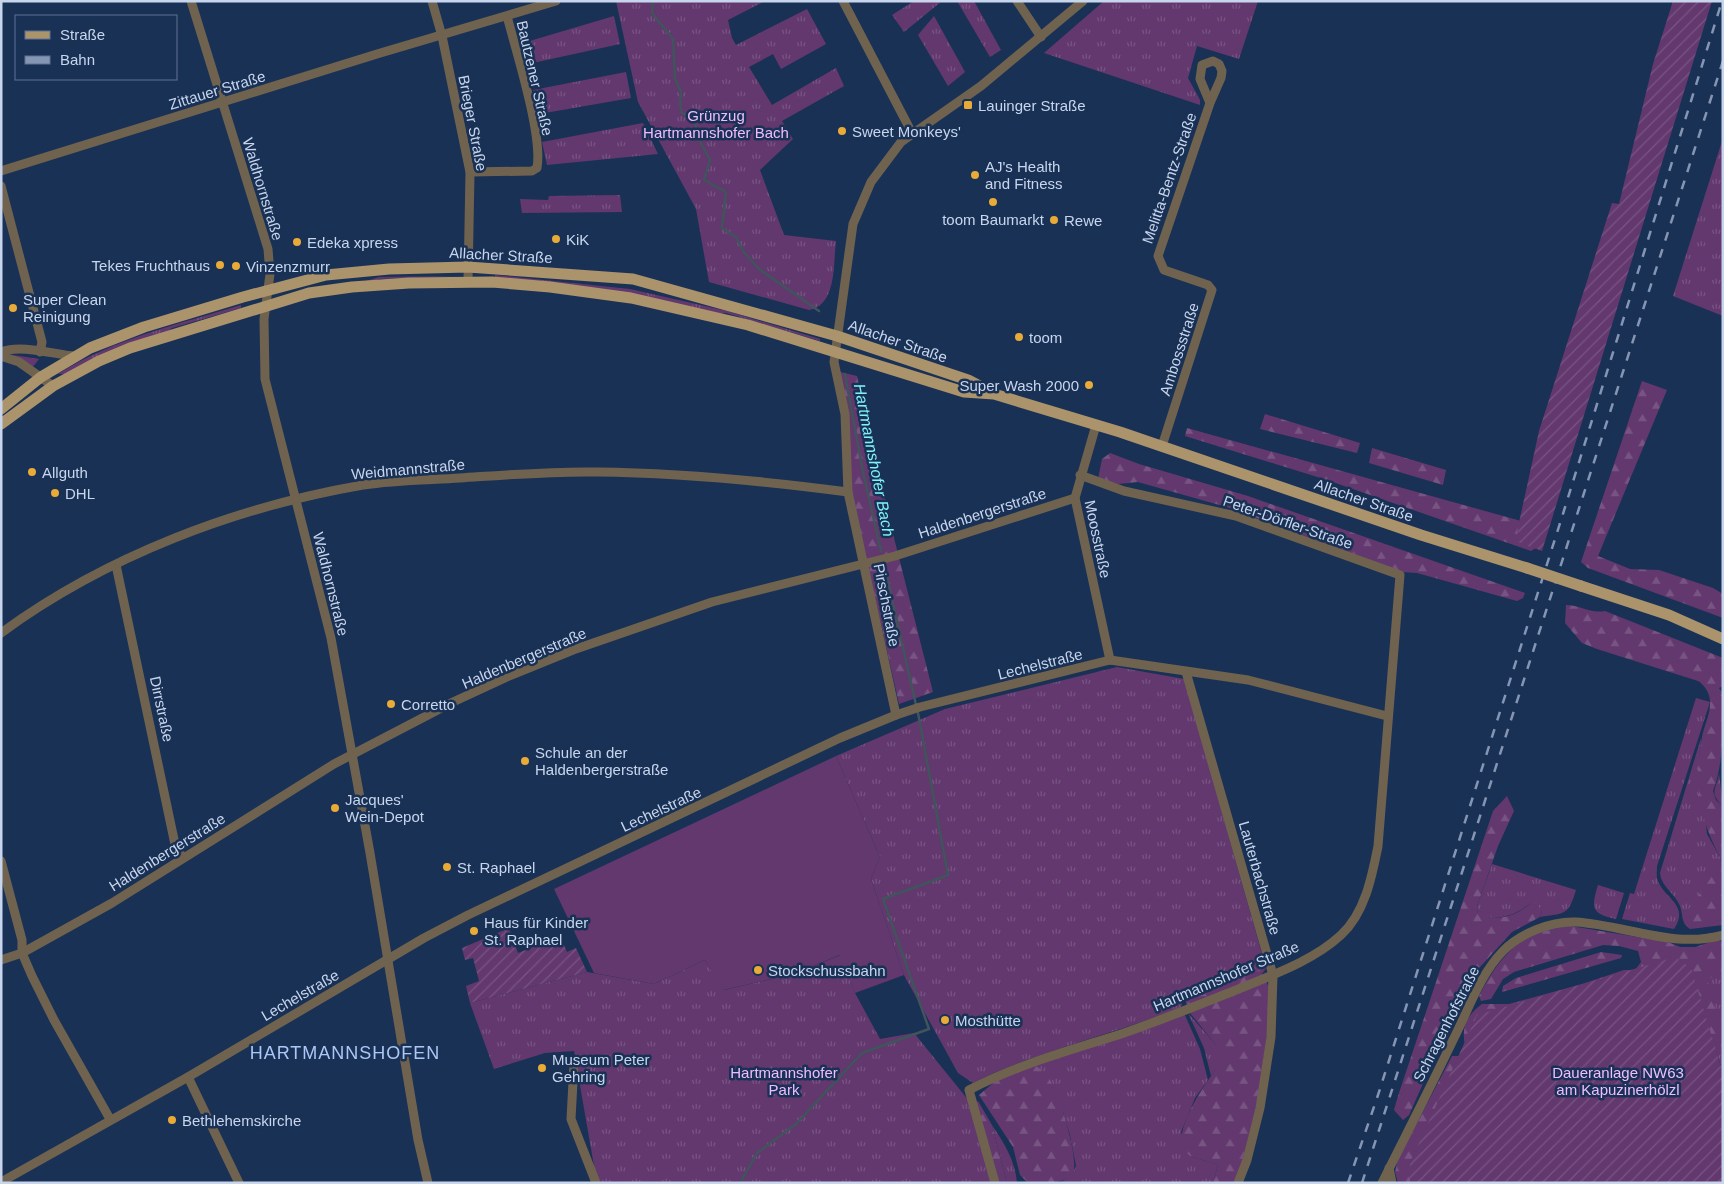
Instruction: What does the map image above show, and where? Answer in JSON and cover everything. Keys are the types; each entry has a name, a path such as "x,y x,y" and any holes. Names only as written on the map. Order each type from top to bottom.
{"main road":[{"name":"Allacher Straße","path":"74,356 130,332 269,289 326,275 389,269 468,267 633,279 837,336 968,380 994,394 1162,446 1422,536 1528,568 1669,615 1723,639"},
{"name":"Allacher Straße","path":"1,424 53,386 80,370 130,348 265,307 332,289 468,282 550,287 631,298 748,324 964,392 994,394"},
{"path":"1,409 41,377 74,356"}],"street":[{"name":"Waldhornstraße","path":"191,1 268,249 270,262 269,289 265,307 263,369 331,638 418,1140 428,1183"},
{"name":"Brieger Straße","path":"432,1 442,36 470,172 468,282"},
{"name":"Bautzener Straße","path":"442,36 556,1"},
{"path":"843,1 912,133"},
{"path":"1017,1 1040,37"},
{"name":"Pirschstraße","path":"896,715 848,492 846,414 835,370 835,352 849,249 858,211 871,182 901,142 981,86 1083,1"},
{"name":"Bautzener Straße","path":"470,172 532,171 537,168 538,156 532,118 507,16"},
{"name":"Zittauer Straße","path":"1,171 377,54 442,36"},
{"name":"Melitta-Bentz-Straße","path":"1184,277 1164,270 1159,264 1158,256 1210,103"},
{"path":"1,186 5,211 42,342 40,352"},
{"name":"Ambossstraße","path":"1162,446 1211,294 1208,285 1184,277"},
{"name":"Allacher Straße","path":"1,352 12,349 74,356"},
{"path":"1,356 18,362 53,386"},
{"name":"Moosstraße","path":"1096,425 1080,475 1075,498 1110,660"},
{"name":"Weidmannstraße","path":"1,633 52,599 116,565 172,540 232,517 364,485 503,475 596,472 701,476 848,492"},
{"name":"Peter-Dörfler-Straße","path":"1080,475 1124,492 1236,516 1400,575"},
{"name":"Haldenbergerstraße","path":"1,960 22,953 112,903 183,857 352,754 453,702 573,650 712,602 865,564 1075,498"},
{"name":"Dirrstraße","path":"116,565 176,849 183,857"},
{"name":"Hartmannshofer Straße","path":"995,1183 969,1090 999,1074 1034,1060 1149,1024 1273,974 1324,949 1342,935 1356,917 1373,873 1378,846 1387,716 1400,575"},
{"name":"Lechelstraße","path":"1,1182 468,915 840,738 896,715 1110,660 1248,680 1387,716"},
{"name":"Lauterbachstraße","path":"1186,672 1273,974 1271,1037 1260,1108 1247,1160 1238,1183"},
{"path":"1,860 22,940 22,953 54,1020 110,1119"},
{"name":"Schragenhofstraße","path":"1382,1183 1455,1037 1479,984 1504,950 1518,939 1549,926 1576,922 1677,939 1696,940 1723,935"},
{"path":"574,1063 572,1119 596,1183"},
{"path":"188,1076 239,1183"},
{"path":"1389,1168 1392,1183"}],"green space":[{"name":"Grünzug Hartmannshofer Bach","path":"616,1 765,1 728,20 732,38 736,45 807,9 826,44 781,69 773,54 749,67 772,105 836,68 844,86 782,121 793,139 760,170 784,235 836,241 832,282 825,300 818,307 809,310 709,282 696,209 638,102"},
{"path":"914,1 942,1 904,32 892,15"},
{"path":"957,1 974,1 1001,50 990,57"},
{"path":"1104,1 1258,1 1239,59 1197,46 1188,78 1200,100 1200,105 1044,53"},
{"path":"1673,1 1712,1 1542,551 1515,541 1539,431 1612,203 1619,204 1653,64"},
{"path":"614,16 620,44 528,64 523,43"},
{"path":"934,16 965,72 948,86 918,35"},
{"path":"626,72 631,98 539,114 533,90"},
{"path":"643,123 658,154 547,165 542,142"},
{"path":"1723,138 1723,316 1673,296"},
{"path":"620,195 622,212 522,213 520,199 548,200 549,196"},
{"path":"495,275 630,289 727,311 820,339 820,341 726,313 714,314 495,281"},
{"path":"459,276 379,279 369,284 360,283 379,277"},
{"path":"241,305 241,308 172,328 162,336 67,374 58,374 101,351 147,333"},
{"path":"13,355 39,359 32,368"},
{"path":"840,372 857,376 895,542 933,692 899,704 851,491"},
{"path":"1642,381 1667,390 1598,556 1630,569 1659,570 1713,588 1723,594 1723,618 1588,568 1581,562"},
{"path":"1265,414 1360,443 1357,453 1260,429"},
{"path":"1187,428 1521,521 1539,546 1531,551 1327,480 1185,436"},
{"path":"1372,448 1446,470 1443,485 1369,463"},
{"path":"1110,453 1139,464 1248,496 1525,593 1523,598 1517,601 1417,573 1402,572 1230,508 1138,482 1118,484 1098,479 1102,459"},
{"path":"1566,605 1600,612 1605,611 1723,658 1723,686 1719,688 1723,694 1722,744 1717,780 1713,791 1716,800 1723,806 1723,921 1721,919 1705,927 1696,927 1688,920 1685,914 1718,868 1721,859 1707,829 1698,785 1699,754 1710,708 1710,697 1703,685 1698,681 1582,643 1565,623"},
{"path":"1117,667 1184,679 1266,968 1262,974 1260,970 1184,998 1181,1007 1024,1061 973,1083 958,1073 904,975 871,879 880,857 836,756 945,709"},
{"path":"1696,698 1710,702 1657,866 1657,879 1661,887 1678,908 1678,921 1674,929 1622,919 1630,893 1634,894"},
{"path":"1701,738 1699,760 1707,834 1721,859 1719,868 1710,881 1711,924 1721,919 1723,925 1690,929 1683,921 1679,904 1665,886 1660,873"},
{"path":"836,756 880,857 871,879 904,975 855,993 840,955 793,974 723,990 705,960 654,984 594,973 554,889"},
{"path":"1719,773 1723,806 1715,794"},
{"path":"1507,796 1514,811 1498,846 1477,906 1478,915 1500,918 1513,915 1531,903 1537,904 1542,911 1540,917 1512,932 1470,978 1409,1115 1403,1120 1394,1110 1398,1096 1493,811"},
{"path":"1492,864 1576,890 1571,905 1560,914 1540,917 1542,911 1531,903 1518,912 1506,916 1493,918 1478,916 1477,906"},
{"path":"1598,885 1624,893 1616,919 1602,915 1595,909 1594,899"},
{"path":"1571,926 1667,942 1687,948 1719,940 1723,941 1723,975 1709,978 1704,972 1702,974 1707,980 1719,1018 1723,1023 1723,1053 1716,1056 1469,1060 1464,1029 1470,1016 1482,1004 1509,1004 1582,984 1624,970 1635,970 1641,962 1638,951 1619,946 1603,945 1514,972 1503,979 1491,999 1481,1001 1479,996 1487,981 1514,947 1539,933"},
{"path":"509,928 518,953 560,936 567,952 576,948 587,972 470,1003 466,986 479,981 473,958 465,960 462,948"},
{"path":"1723,942 1723,1073 1691,968 1677,947 1701,947"},
{"path":"1601,952 1622,955 1621,958 1502,992 1503,986 1516,978"},
{"name":"Hartmannshofer Park","path":"841,955 855,993 880,1039 914,1033 969,1101 992,1183 597,1183 574,1051 545,1053 494,1069 470,1003 587,972 654,984 705,960 724,990 793,974"},
{"name":"Daueranlage NW63 am Kapuzinerhölzl","path":"1675,957 1691,968 1723,1073 1723,1183 1410,1183 1410,1163 1477,1015"},
{"path":"1260,970 1269,987 1267,1036 1256,1107 1243,1159 1234,1183 1213,1183 1218,1165 1190,1156 1180,1146 1186,1121 1196,1098 1225,1056 1190,1013 1184,998 1221,979"},
{"path":"1184,1013 1200,1049 1208,1080 1195,1098 1181,1132 1190,1156 1218,1165 1213,1183 1060,1183 1072,1175 1076,1166 1070,1135 1063,1112 1034,1065"},
{"path":"1188,1013 1226,1056 1211,1076 1204,1048"},
{"path":"1452,1056 1462,1056 1410,1163 1410,1183 1398,1183 1395,1172 1398,1159"},
{"path":"1034,1065 1045,1073 1051,1081 1062,1108 1071,1141 1074,1157 1072,1176 1057,1182 1028,1183 1020,1175 1013,1147 979,1095 998,1079"},
{"path":"978,1101 992,1125 1007,1183 997,1183 975,1104"},
{"path":"992,1125 1005,1145 1011,1159 1017,1183 1007,1183"}],"waterway":[{"name":"Hartmannshofer Bach","path":"653,1 652,13 673,39 675,79 681,92 680,104 682,113 695,120 697,136 710,160 704,180 726,192 722,228 736,237 743,251 759,269 819,311"},
{"name":"Hartmannshofer Bach","path":"845,374 863,472 881,551"},
{"name":"Hartmannshofer Bach","path":"885,568 916,705"},
{"name":"Hartmannshofer Bach","path":"740,1183 757,1153 796,1124 862,1053 929,1029 883,899 948,875 918,713"}],"railway":[{"path":"1348,1183 1378,1095 1562,517 1722,1"},
{"path":"1362,1183 1723,61"}],"place":[{"name":"Lauinger Straße","path":"968,105"},
{"name":"Sweet Monkeys'","path":"842,131"},
{"name":"AJ's Health and Fitness","path":"975,175"},
{"name":"toom Baumarkt","path":"993,202"},
{"name":"Rewe","path":"1054,220"},
{"name":"KiK","path":"556,239"},
{"name":"Edeka xpress","path":"297,242"},
{"name":"Tekes Fruchthaus","path":"220,265"},
{"name":"Vinzenzmurr","path":"236,266"},
{"name":"Super Clean Reinigung","path":"13,308"},
{"name":"toom","path":"1019,337"},
{"name":"Super Wash 2000","path":"1089,385"},
{"name":"Allguth","path":"32,472"},
{"name":"DHL","path":"55,493"},
{"name":"Corretto","path":"391,704"},
{"name":"Schule an der Haldenbergerstraße","path":"525,761"},
{"name":"Jacques' Wein-Depot","path":"335,808"},
{"name":"St. Raphael","path":"447,867"},
{"name":"Haus für Kinder St. Raphael","path":"474,931"},
{"name":"Stockschussbahn","path":"758,970"},
{"name":"Mosthütte","path":"945,1020"},
{"name":"Museum Peter Gehring","path":"542,1068"},
{"name":"Bethlehemskirche","path":"172,1120"}],"district":[{"name":"HARTMANNSHOFEN","path":"345,1053"}]}
